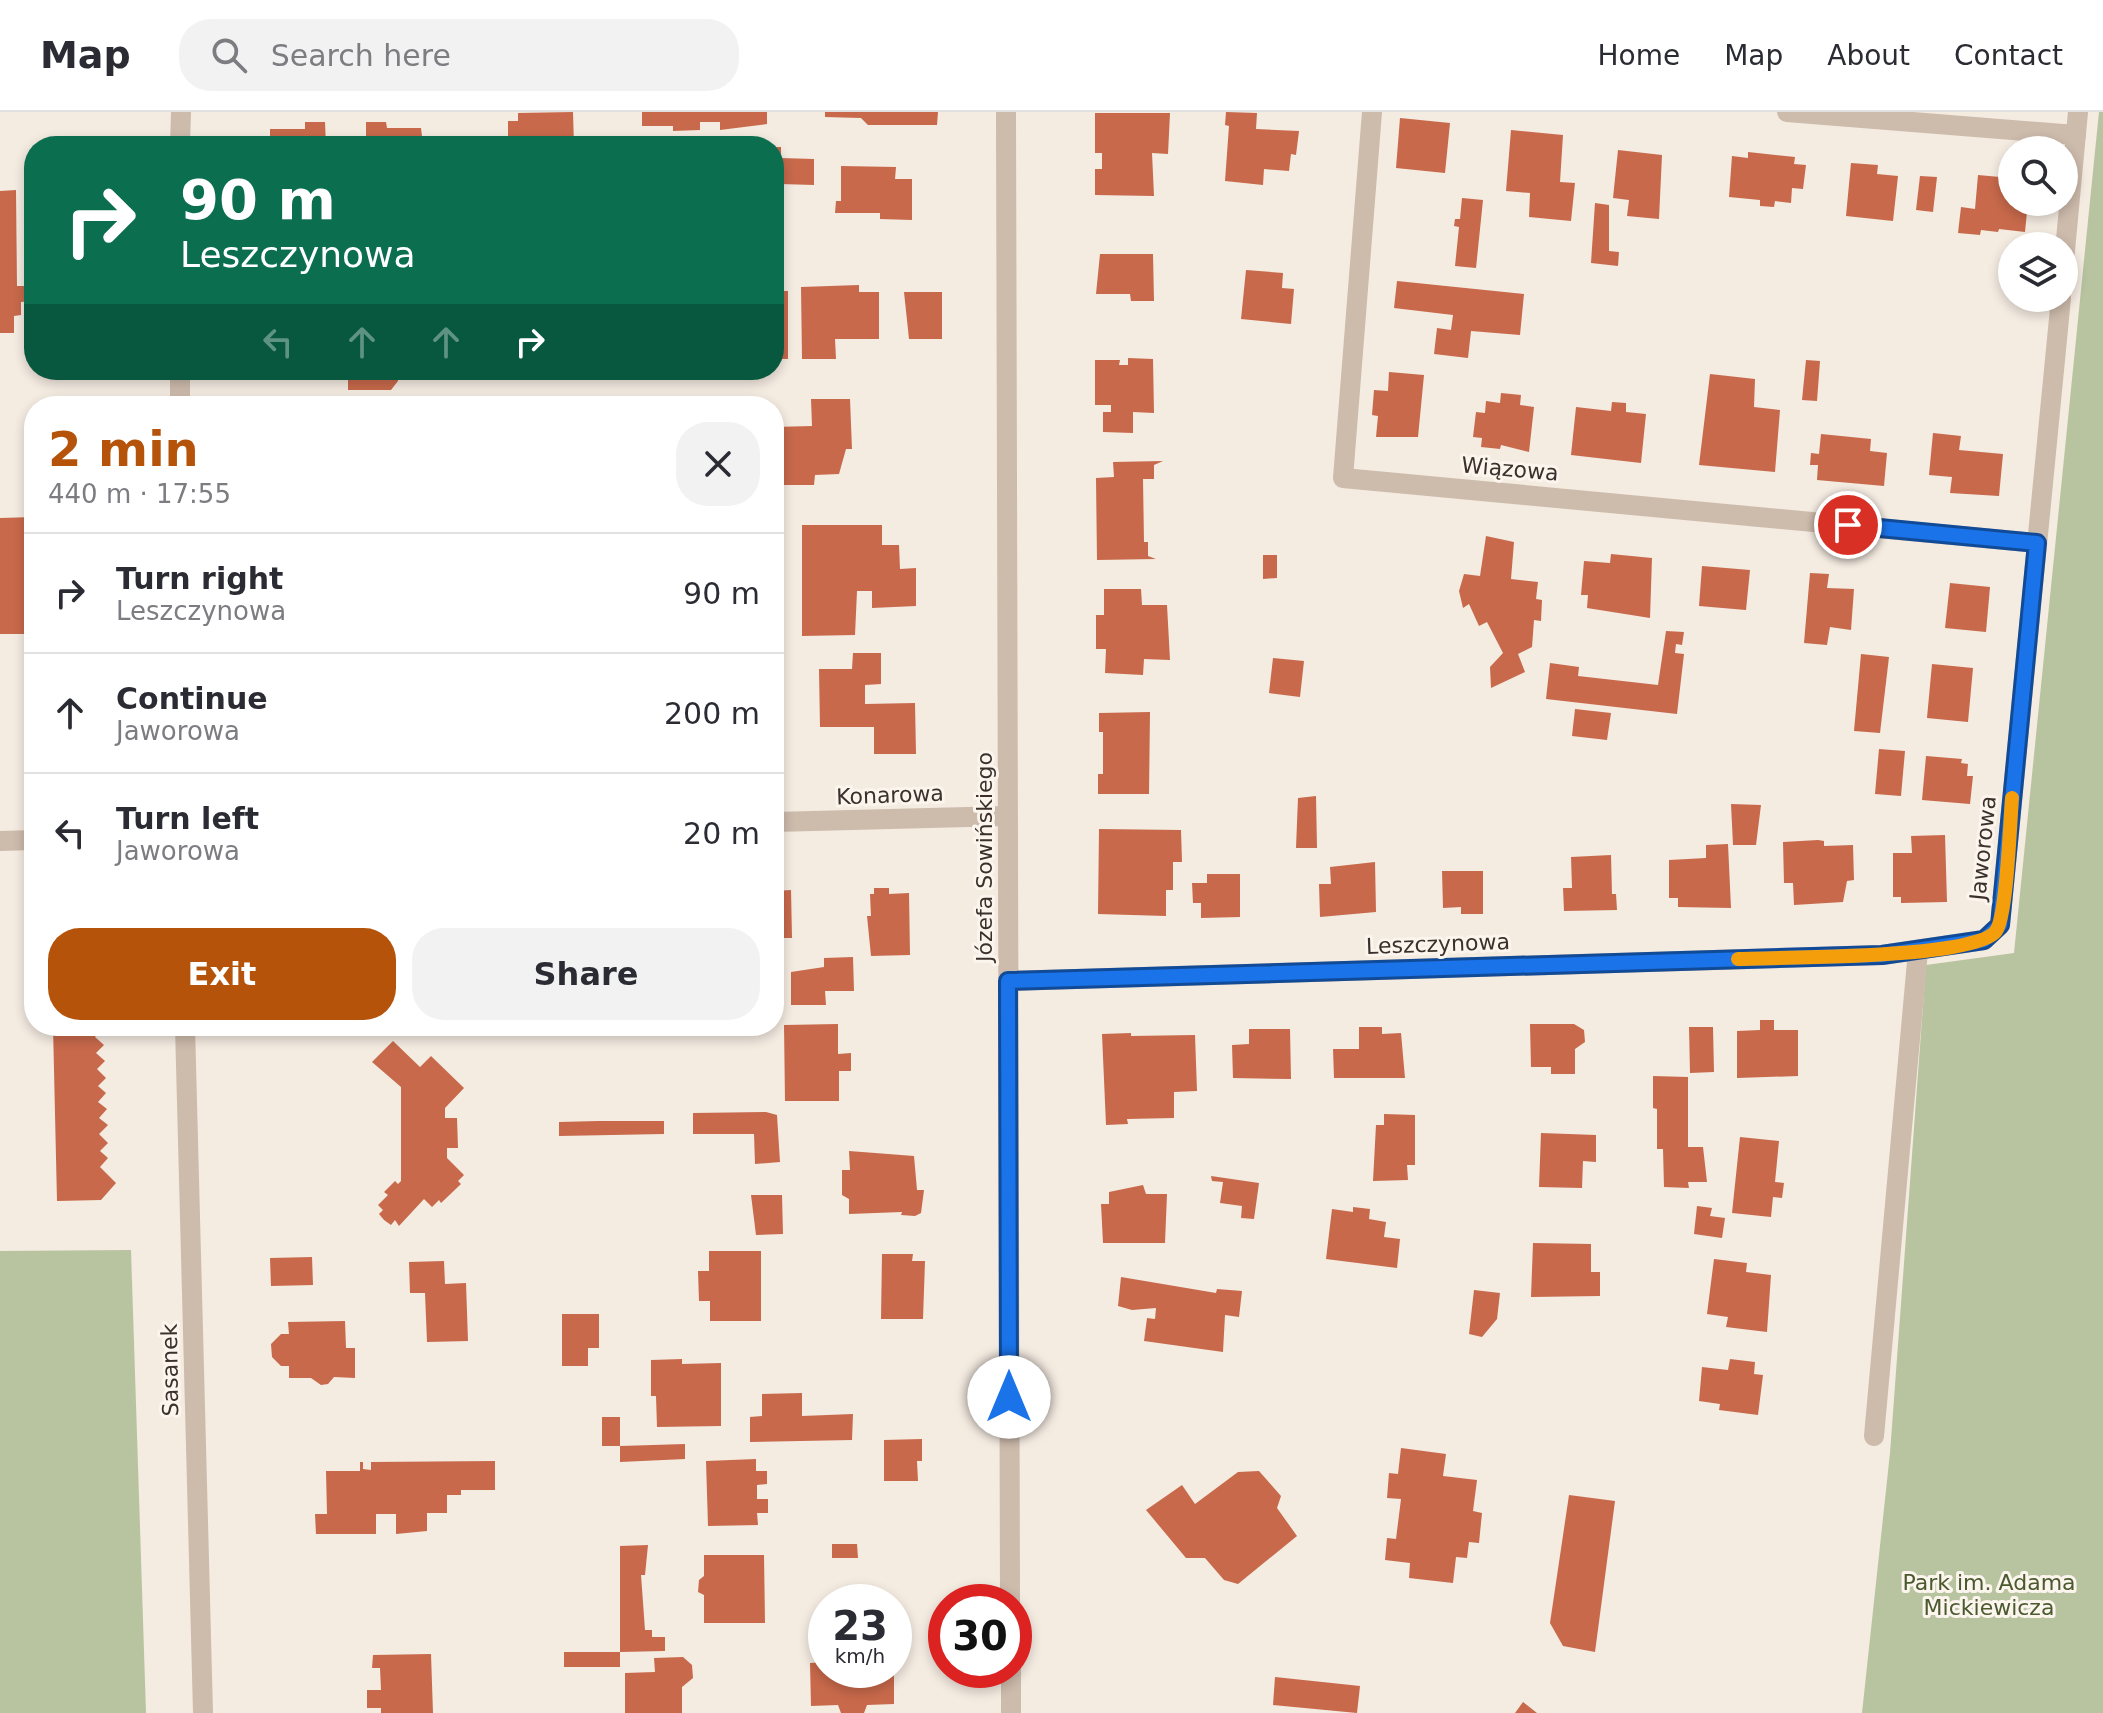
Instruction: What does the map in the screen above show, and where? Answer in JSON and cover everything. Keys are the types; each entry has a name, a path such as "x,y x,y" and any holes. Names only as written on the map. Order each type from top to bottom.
{"street":[{"path":"180,136 181,112"},
{"name":"Józefa Sowińskiego","path":"1006,112 1010,1584"},
{"name":"Wiązowa","path":"1372,112 1343,478 2037,543"},
{"path":"1787,112 2076,135"},
{"path":"2067,232 2078,112"},
{"name":"Jaworowa","path":"1918,951 1984,940 2000,925 2060,312"},
{"name":"Konarowa","path":"784,822 1007,816"},
{"path":"0,841 24,840"},
{"path":"1874,1436 1918,951"},
{"name":"Leszczynowa","path":"1008,981 1918,951"},
{"name":"Sasanek","path":"185,1036 203,1713"},
{"path":"1011,1688 1011,1713"}],"green space":[{"name":"Park im. Adama Mickiewicza","path":"2099,112 2103,112 2103,1713 1862,1713 1890,1453 1926,965 2014,953"},
{"path":"131,1250 146,1713 0,1713 0,1251"}],"building":[{"path":"573,112 574,136 508,136 508,121 518,121 518,113"},
{"path":"642,112 767,112 767,124 720,130 720,122 700,122 700,130 673,131 673,126 642,126"},
{"path":"825,112 938,112 937,125 868,125 861,118 825,117"},
{"path":"1226,112 1257,113 1256,129 1299,131 1296,155 1291,154 1289,171 1264,169 1263,185 1225,181 1229,126 1225,125"},
{"path":"1095,113 1170,113 1168,154 1152,153 1154,196 1095,195 1095,169 1102,169 1102,153 1095,153"},
{"path":"1400,118 1450,123 1445,173 1396,168"},
{"path":"305,122 325,122 326,136 270,136 270,129 305,129"},
{"path":"366,122 386,122 387,128 421,128 422,136 366,136"},
{"path":"1511,130 1563,135 1560,182 1575,183 1571,221 1529,217 1530,193 1506,191"},
{"path":"1618,150 1662,155 1659,219 1627,216 1629,200 1613,198"},
{"path":"1748,152 1795,157 1794,164 1806,165 1803,189 1792,188 1791,203 1775,201 1774,207 1760,206 1760,200 1729,197 1732,156 1748,158"},
{"path":"784,158 814,159 814,185 784,184"},
{"path":"1851,163 1878,165 1877,174 1898,176 1893,221 1846,216"},
{"path":"841,166 896,167 895,179 912,179 912,220 880,219 880,213 835,213 836,201 841,201"},
{"path":"1978,175 1998,177 1998,216 2027,216 2025,232 1999,229 1998,232 1981,230 1980,235 1958,233 1961,207 1975,209"},
{"path":"1920,176 1937,177 1933,212 1916,210"},
{"path":"16,190 17,286 24,286 24,302 21,302 21,315 14,316 14,333 0,333 0,191"},
{"path":"1462,198 1483,200 1476,268 1455,266 1459,227 1454,226 1455,219 1460,219"},
{"path":"1595,203 1609,205 1609,251 1619,252 1618,266 1591,263"},
{"path":"1100,254 1153,254 1154,301 1131,301 1130,294 1096,294"},
{"path":"1246,270 1283,273 1282,288 1294,289 1291,324 1241,319"},
{"path":"1397,281 1524,294 1520,335 1471,331 1468,358 1434,354 1437,328 1451,330 1453,315 1394,308"},
{"path":"859,285 859,292 879,292 879,339 835,339 836,359 802,359 801,287"},
{"path":"784,291 788,291 788,359 784,359"},
{"path":"904,292 942,292 942,339 909,339"},
{"path":"1128,358 1153,359 1154,413 1133,412 1133,433 1103,432 1103,412 1111,412 1111,405 1095,405 1095,360 1120,360 1119,365 1128,365"},
{"path":"1806,360 1820,361 1817,401 1802,400"},
{"path":"1389,372 1424,375 1418,437 1376,437 1378,416 1372,415 1374,390 1388,391"},
{"path":"1710,374 1755,379 1754,407 1780,410 1775,472 1699,465"},
{"path":"348,380 398,380 391,390 348,390"},
{"path":"1501,393 1521,395 1520,405 1534,407 1529,452 1501,445 1500,449 1481,447 1482,438 1473,437 1476,412 1485,413 1486,401 1500,403"},
{"path":"811,399 850,399 852,449 846,449 839,474 815,475 814,485 784,485 784,427 812,426"},
{"path":"1612,402 1626,403 1626,412 1646,414 1641,463 1571,455 1576,407 1611,411"},
{"path":"1933,433 1961,436 1959,450 2003,454 1999,496 1950,493 1952,477 1929,475"},
{"path":"1821,434 1871,439 1870,451 1887,453 1884,486 1817,480 1818,465 1810,465 1811,453 1819,454"},
{"path":"1163,461 1154,465 1154,479 1143,479 1144,542 1148,542 1148,556 1156,559 1097,560 1096,478 1114,477 1113,462"},
{"path":"24,517 24,634 0,634 0,518"},
{"path":"802,525 882,525 882,545 899,545 900,569 916,568 916,606 872,608 872,591 857,591 855,635 802,636"},
{"path":"1486,536 1514,542 1511,579 1538,582 1536,599 1542,600 1541,621 1534,620 1532,647 1518,654 1525,672 1491,688 1490,667 1503,653 1487,622 1479,626 1469,604 1463,608 1459,591 1464,574 1480,576"},
{"path":"1611,554 1652,558 1650,618 1587,608 1588,595 1581,595 1584,561 1610,563"},
{"path":"1263,555 1277,555 1277,578 1263,579"},
{"path":"1702,566 1750,570 1746,610 1699,606"},
{"path":"1810,573 1829,574 1827,588 1854,589 1851,630 1830,627 1827,645 1804,643"},
{"path":"1950,583 1990,587 1986,632 1945,628"},
{"path":"1104,589 1141,589 1142,605 1167,605 1170,660 1144,659 1143,675 1105,673 1106,649 1096,649 1096,615 1104,615"},
{"path":"1666,631 1684,632 1682,645 1676,644 1675,653 1684,654 1677,714 1546,699 1550,663 1579,667 1578,676 1658,685"},
{"path":"853,653 881,653 881,684 865,685 865,704 915,703 916,754 874,754 874,727 820,727 819,669 852,669"},
{"path":"1861,654 1889,657 1880,733 1854,731"},
{"path":"1273,658 1304,661 1300,697 1269,693"},
{"path":"1932,664 1973,668 1968,722 1927,718"},
{"path":"1575,709 1611,713 1607,740 1572,736"},
{"path":"1150,712 1149,794 1098,794 1098,774 1103,774 1103,732 1099,732 1099,713"},
{"path":"1879,749 1905,751 1901,796 1875,794"},
{"path":"1926,756 1962,759 1961,763 1968,764 1967,776 1973,776 1970,804 1922,800"},
{"path":"1316,796 1317,848 1296,848 1298,798"},
{"path":"1731,804 1761,805 1756,845 1733,845"},
{"path":"1099,829 1181,830 1182,862 1173,862 1173,890 1166,890 1166,916 1098,914"},
{"path":"1945,835 1947,902 1901,903 1901,897 1893,897 1893,853 1912,853 1911,836"},
{"path":"1824,841 1824,846 1853,845 1854,880 1847,881 1843,902 1794,905 1793,883 1784,883 1783,842"},
{"path":"1728,844 1731,908 1678,907 1678,898 1669,898 1669,860 1706,858 1706,845"},
{"path":"1611,855 1612,894 1616,894 1617,910 1564,911 1563,888 1572,888 1571,857"},
{"path":"1375,862 1376,912 1320,917 1319,884 1331,884 1330,867"},
{"path":"1442,871 1483,871 1483,914 1461,914 1461,907 1443,908"},
{"path":"1207,874 1240,874 1240,917 1201,918 1201,903 1193,903 1192,883 1207,883"},
{"path":"874,888 889,888 889,894 909,893 910,955 871,956 867,916 871,916 870,894 874,894"},
{"path":"784,890 791,890 792,938 784,938"},
{"path":"853,957 854,991 825,991 826,1005 791,1005 791,972 824,967 824,958"},
{"path":"1760,1020 1774,1020 1774,1030 1798,1030 1798,1076 1737,1078 1737,1031 1760,1030"},
{"path":"838,1024 838,1054 851,1053 851,1071 839,1071 839,1101 785,1101 784,1025"},
{"path":"1530,1024 1574,1024 1584,1030 1585,1042 1575,1049 1575,1074 1551,1074 1551,1067 1531,1067"},
{"path":"1359,1027 1382,1027 1382,1034 1401,1033 1405,1078 1334,1078 1333,1049 1359,1049"},
{"path":"1689,1027 1713,1027 1714,1072 1690,1073"},
{"path":"1249,1029 1290,1029 1291,1079 1233,1078 1232,1045 1249,1044"},
{"path":"1131,1033 1131,1036 1195,1035 1197,1091 1174,1092 1174,1118 1127,1119 1128,1124 1106,1125 1102,1034"},
{"path":"53,1036 96,1036 104,1045 96,1053 105,1061 97,1069 106,1078 98,1086 106,1093 98,1102 107,1109 99,1118 108,1125 99,1134 108,1143 100,1151 108,1158 100,1167 116,1183 101,1200 57,1201"},
{"path":"393,1041 420,1067 431,1056 464,1088 445,1108 445,1118 457,1118 458,1148 447,1148 447,1158 464,1175 458,1181 461,1184 441,1203 439,1200 432,1207 424,1199 399,1226 395,1220 391,1225 384,1220 379,1214 383,1210 378,1205 388,1195 384,1192 395,1181 398,1184 401,1181 401,1087 372,1062"},
{"path":"1653,1076 1688,1077 1688,1147 1703,1147 1707,1182 1688,1182 1689,1188 1664,1187 1663,1149 1657,1149"},
{"path":"766,1112 777,1115 780,1162 755,1164 754,1134 693,1134 693,1113"},
{"path":"1384,1114 1415,1115 1415,1165 1407,1165 1408,1180 1373,1181 1376,1125 1384,1125"},
{"path":"664,1121 664,1134 559,1136 559,1122"},
{"path":"1541,1133 1596,1135 1596,1162 1583,1161 1582,1188 1539,1187"},
{"path":"1740,1137 1779,1141 1775,1182 1784,1183 1782,1198 1773,1197 1771,1217 1732,1213"},
{"path":"849,1151 914,1156 917,1190 924,1190 921,1213 915,1216 901,1215 902,1212 849,1214 849,1199 842,1195 842,1170 850,1170"},
{"path":"1211,1176 1259,1183 1254,1219 1241,1218 1242,1206 1220,1203 1223,1182 1212,1181"},
{"path":"1143,1185 1146,1194 1167,1194 1165,1243 1103,1243 1101,1204 1109,1204 1109,1192"},
{"path":"751,1195 782,1195 783,1234 756,1235"},
{"path":"1697,1206 1712,1208 1710,1216 1725,1218 1722,1238 1694,1234"},
{"path":"1353,1207 1370,1209 1369,1219 1386,1222 1384,1237 1400,1239 1397,1268 1326,1259 1332,1209 1353,1212"},
{"path":"1533,1243 1591,1244 1591,1272 1600,1272 1600,1296 1531,1297"},
{"path":"709,1251 761,1251 761,1321 710,1321 710,1301 699,1301 698,1271 709,1271"},
{"path":"882,1254 913,1254 912,1261 925,1261 923,1319 881,1319"},
{"path":"312,1257 313,1285 271,1286 270,1258"},
{"path":"1714,1259 1747,1263 1746,1272 1771,1275 1767,1332 1726,1327 1728,1317 1707,1314"},
{"path":"444,1261 445,1284 466,1283 468,1341 427,1342 425,1293 410,1293 409,1262"},
{"path":"1121,1277 1216,1293 1217,1289 1242,1291 1239,1317 1225,1315 1223,1352 1144,1341 1147,1318 1155,1319 1156,1308 1132,1310 1118,1306"},
{"path":"1474,1290 1500,1293 1497,1319 1482,1337 1469,1334"},
{"path":"562,1314 599,1314 599,1348 588,1348 588,1366 562,1366"},
{"path":"345,1321 346,1348 355,1348 355,1378 334,1377 328,1384 321,1385 311,1378 289,1378 289,1366 281,1366 272,1357 271,1344 281,1334 289,1334 288,1322"},
{"path":"682,1359 682,1364 721,1363 721,1426 657,1427 656,1396 651,1396 651,1360"},
{"path":"1730,1359 1755,1362 1754,1374 1763,1375 1758,1415 1719,1410 1720,1404 1699,1401 1702,1367 1728,1370"},
{"path":"802,1393 802,1416 853,1414 852,1440 750,1442 750,1417 762,1416 762,1394"},
{"path":"602,1417 620,1417 620,1446 602,1446"},
{"path":"922,1439 922,1461 917,1461 918,1481 884,1481 884,1440"},
{"path":"685,1444 685,1459 620,1462 620,1446"},
{"path":"1401,1448 1446,1454 1443,1476 1477,1480 1473,1511 1482,1513 1479,1543 1469,1542 1467,1558 1456,1557 1453,1583 1409,1578 1410,1563 1385,1560 1387,1538 1396,1539 1401,1499 1387,1498 1389,1473 1398,1474"},
{"path":"756,1459 756,1471 767,1471 767,1484 757,1485 757,1499 768,1499 768,1513 757,1513 758,1525 708,1526 706,1461"},
{"path":"495,1461 495,1490 461,1490 461,1495 447,1495 447,1513 427,1513 427,1531 396,1534 396,1514 376,1514 376,1534 316,1534 315,1514 327,1514 326,1471 360,1471 360,1462 363,1462 363,1469 371,1470 371,1462"},
{"path":"1259,1471 1281,1496 1277,1508 1297,1536 1238,1584 1224,1580 1205,1558 1186,1558 1146,1510 1182,1485 1195,1504 1238,1472"},
{"path":"1569,1495 1615,1501 1595,1652 1563,1646 1550,1623"},
{"path":"832,1544 857,1544 858,1558 832,1558"},
{"path":"648,1545 645,1575 641,1575 645,1630 652,1630 652,1637 665,1637 665,1651 620,1652 620,1546"},
{"path":"704,1555 764,1555 765,1623 704,1623 704,1595 698,1592 699,1580 704,1576"},
{"path":"564,1652 620,1652 620,1667 564,1667"},
{"path":"431,1654 433,1713 381,1713 381,1708 367,1708 367,1690 381,1690 380,1668 372,1668 373,1655"},
{"path":"683,1657 692,1665 693,1678 682,1687 682,1713 625,1713 625,1673 655,1672 654,1658"},
{"path":"1275,1677 1360,1686 1357,1713 1273,1705"},
{"path":"811,1688 894,1688 894,1704 867,1705 864,1713 841,1713 838,1705 811,1706"},
{"path":"1523,1702 1537,1713 1515,1713"}],"slow traffic":[{"path":"1738,959 1882,955 1984,940 1994,934 2000,925 2012,798"}],"route":[{"path":"1009,1397 1008,981 1882,955 1984,940 1994,934 2000,925 2037,543 1848,525"}]}
